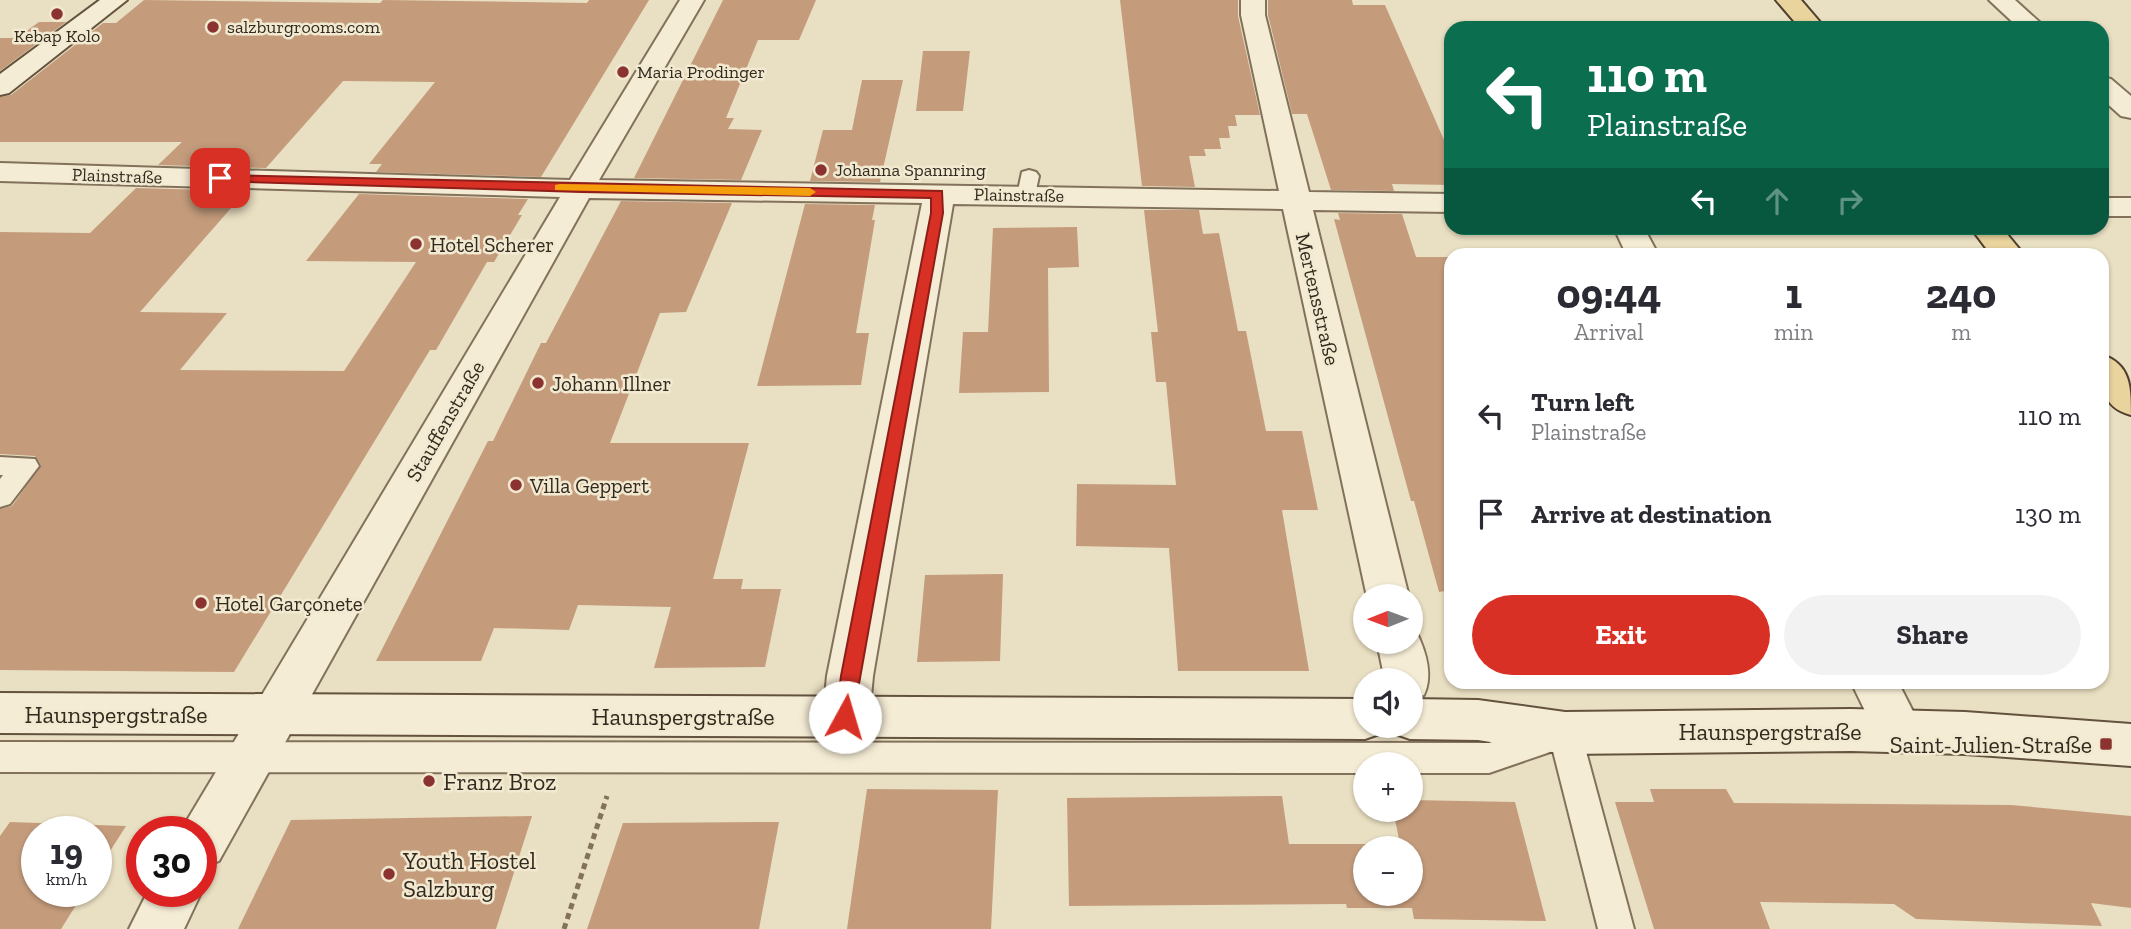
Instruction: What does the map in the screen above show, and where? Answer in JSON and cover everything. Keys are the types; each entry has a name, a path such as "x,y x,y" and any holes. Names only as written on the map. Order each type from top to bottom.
{"main road":[{"path":"1788,0 1807,21"},
{"path":"2109,376 2131,403"}],"street":[{"path":"0,87 115,0"},
{"name":"Stauffenstraße","path":"217,816 692,0"},
{"name":"Mertensstraße","path":"1253,0 1253,15 1385,584"},
{"path":"2001,0 2026,21"},
{"path":"2109,91 2131,110"},
{"name":"Plainstraße","path":"0,172 581,189 938,194 1028,186 1444,204"},
{"path":"845,717 850,676 938,194"},
{"path":"2109,207 2131,206"},
{"path":"1878,689 1899,732"},
{"name":"Haunspergstraße","path":"1423,706 1478,720 1565,733 1899,732 2131,745"},
{"name":"Haunspergstraße","path":"0,713 1353,719"},
{"path":"156,929 168,907"}],"lane":[{"path":"0,466 26,466 0,497"},
{"path":"0,757 1489,758 1565,733 1616,929"}],"path":[{"path":"564,929 610,788"}],"building":[{"path":"144,0 587,3 589,0 649,0 541,177 376,172 382,164 369,164 435,82 343,81 266,168 158,165 182,142 0,142 0,97 11,95 103,23 116,23"},
{"path":"723,0 816,0 799,40 758,40 726,118 734,118 728,129 762,130 741,180 634,178"},
{"path":"1120,0 1238,0 1238,16 1260,115 1235,115 1237,126 1228,126 1230,138 1219,138 1221,149 1204,149 1206,156 1189,156 1195,187 1142,186"},
{"path":"1268,0 1352,0 1353,5 1385,5 1444,140 1444,185 1392,184 1394,191 1331,190 1307,114 1292,114 1268,15"},
{"path":"39,22 66,22 0,71 0,38 17,38"},
{"path":"923,51 970,51 963,111 916,111"},
{"path":"862,80 903,80 880,182 810,181 823,130 852,130"},
{"path":"136,188 246,191 140,312 227,313 180,370 344,371 416,262 306,261 359,194 528,199 518,215 522,215 494,262 487,262 436,350 430,350 234,672 0,670 0,509 12,506 41,465 35,456 0,454 0,232 90,233"},
{"path":"621,201 732,203 686,312 660,313 610,443 749,443 713,579 743,579 741,589 781,589 765,667 654,668 671,607 578,605 569,630 494,628 481,661 376,661 488,441 493,441 541,343 546,343"},
{"path":"805,204 875,205 872,220 875,220 856,333 869,333 861,385 757,386"},
{"path":"1144,210 1199,210 1203,234 1219,233 1238,331 1246,331 1266,431 1302,431 1318,510 1282,510 1309,671 1178,671 1169,548 1076,546 1077,484 1176,485 1166,382 1156,382 1151,332 1158,332"},
{"path":"1338,213 1402,214 1416,257 1444,257 1444,591 1439,592 1414,501 1411,501 1334,219 1340,220"},
{"path":"1077,227 1079,267 1048,268 1049,392 959,393 963,332 988,332 993,228"},
{"path":"1003,574 1000,661 917,662 925,575"},
{"path":"867,789 998,790 991,929 847,929"},
{"path":"1650,789 1726,789 1734,803 2011,805 2131,816 2131,908 2091,903 2102,926 1916,919 1894,904 1760,902 1770,929 1654,929 1615,802 1654,802"},
{"path":"1282,796 1289,844 1353,844 1353,906 1423,906 1423,836 1398,836 1395,822 1423,822 1423,800 1515,802 1546,921 1414,919 1412,908 1347,908 1346,904 1069,906 1067,798"},
{"name":"Youth Hostel Salzburg","path":"532,816 496,929 238,929 291,820"},
{"path":"10,822 21,822 21,907 75,907 61,929 0,929 0,836"},
{"path":"779,822 759,929 587,929 623,823"},
{"path":"112,826 126,826 112,848"}],"slow traffic":[{"path":"560,188 810,192"}],"place":[{"name":"Kebap Kolo","path":"57,14"},
{"name":"salzburgrooms.com","path":"213,27"},
{"name":"Maria Prodinger","path":"623,72"},
{"name":"Johanna Spannring","path":"821,170"},
{"name":"Hotel Scherer","path":"416,244"},
{"name":"Johann Illner","path":"538,383"},
{"name":"Villa Geppert","path":"516,485"},
{"name":"Hotel Garçonete","path":"201,603"},
{"name":"Saint-Julien-Straße","path":"2106,744"},
{"name":"Franz Broz","path":"429,781"},
{"name":"Youth Hostel Salzburg","path":"389,874"}],"route":[{"path":"220,178 581,189 938,194 937,213 850,676 845,717"}]}
